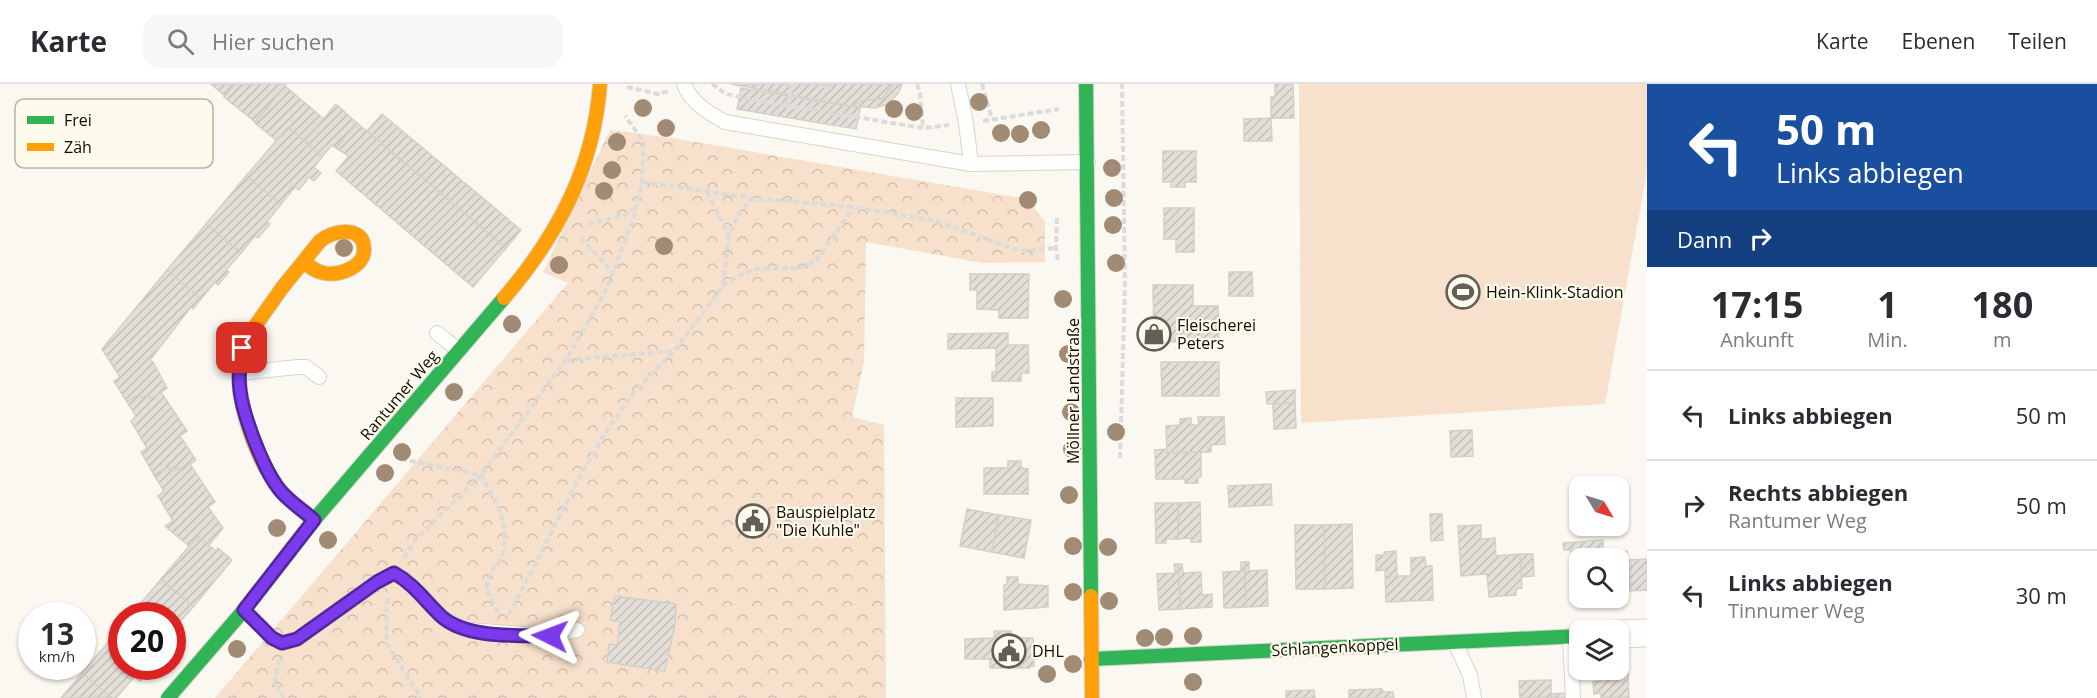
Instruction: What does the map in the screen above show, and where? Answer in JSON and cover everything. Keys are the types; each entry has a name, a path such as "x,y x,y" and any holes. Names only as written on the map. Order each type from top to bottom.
{"street":[{"name":"Rantumer Weg","path":"168,698 244,610 314,520 522,277 564,223 582,174 595,128 600,84"},
{"name":"Möllner Landstraße","path":"1086,84 1092,698"},
{"path":"304,262 251,329 242,348 239,373 242,400 268,471 280,491 314,520"},
{"path":"1629,634 1647,633"},
{"name":"Schlangenkoppel","path":"1091,659 1569,636"}],"lane":[{"path":"958,84 971,164"},
{"path":"684,86 698,104 724,122 971,164 1088,162"},
{"path":"437,333 458,350"},
{"path":"239,373 306,367 319,378"},
{"path":"244,610 272,638 282,643 297,639 377,582 394,573 406,580 444,618 467,630 550,636 577,630"},
{"path":"1454,641 1470,675 1474,698"},
{"path":"1573,698 1574,680"}],"path":[{"path":"712,84 726,94 924,128 1059,109"},
{"path":"788,106 792,84"},
{"path":"811,84 832,88"},
{"path":"917,84 924,128"},
{"path":"982,84 992,119"},
{"path":"1120,464 1125,284 1122,84"},
{"path":"626,86 658,94 684,86"},
{"path":"421,698 387,644 386,605 394,573 415,540 480,475 566,360 605,292 637,207 642,182 644,142 623,113"},
{"path":"642,182 752,198 854,207 936,221 1020,250 1056,248"},
{"path":"707,192 729,236"},
{"path":"723,286 729,236 737,217 752,198"},
{"path":"564,223 623,216 637,207"},
{"path":"371,453 480,475 498,507 504,524 505,542 500,560 490,573 486,588 504,619 511,611 579,478 607,430 634,392 674,351 723,286 738,276 757,269 801,268 817,260 854,207"},
{"path":"564,223 596,252 613,273"},
{"path":"566,360 674,351"},
{"path":"282,643 275,682 284,698"}],"green space":[{"name":"Hein-Klink-Stadion","path":"1299,84 1647,84 1647,171 1605,404 1301,423"},
{"path":"610,130 672,138 1027,199 1045,222 1045,262 983,263 866,242 864,361 852,417 884,425 886,698 215,698 568,283 543,272"}],"building":[{"path":"211,84 235,84 225,96"},
{"path":"235,84 286,85 255,122 224,97"},
{"path":"731,84 894,84 882,99 865,100 851,106"},
{"path":"894,84 902,84 899,92 888,104 875,108 851,106 865,100 882,99"},
{"path":"1275,84 1293,84 1294,118 1271,118 1271,97 1275,97"},
{"path":"285,86 324,119 305,141 288,127 277,141 255,123"},
{"path":"741,88 860,108 856,129 737,109"},
{"path":"336,104 357,123 336,148 332,145 322,157 305,141"},
{"path":"382,114 521,230 506,248 367,131"},
{"path":"1271,118 1272,141 1244,141 1244,119"},
{"path":"357,123 506,248 473,287 336,171 349,156 336,148"},
{"path":"288,127 322,157 314,167 321,173 314,181 309,177 299,190 295,187 281,204 246,176"},
{"path":"1163,151 1196,151 1196,182 1185,182 1185,187 1171,187 1171,182 1163,182"},
{"path":"246,176 281,204 267,222 270,224 258,238 255,236 241,253 206,224"},
{"path":"1164,208 1194,208 1194,252 1176,252 1176,239 1164,239"},
{"path":"206,224 241,253 226,270 229,272 218,285 215,282 201,299 167,270"},
{"path":"167,270 201,299 193,309 191,307 150,360 167,388 151,399 147,395 142,398 139,394 127,402 114,381 120,377 102,349"},
{"path":"1229,272 1252,272 1253,296 1229,296"},
{"path":"970,274 1029,274 1028,318 999,318 999,310 977,309 977,290 970,290"},
{"path":"1153,285 1193,285 1193,306 1218,306 1219,341 1154,342"},
{"path":"1008,333 1008,345 1028,345 1029,373 1021,373 1021,381 992,381 992,372 996,372 996,348 948,349 948,334"},
{"path":"1161,362 1219,362 1219,396 1162,396"},
{"path":"1295,390 1295,403 1267,404 1266,392"},
{"path":"161,392 187,431 180,436 196,460 180,472 177,468 171,471 168,467 154,475 141,452 147,448 131,421 136,416 127,402 139,394 142,398 147,395 151,399"},
{"path":"956,398 993,398 993,426 956,427"},
{"path":"1295,403 1296,428 1274,429 1273,404"},
{"path":"1198,417 1224,417 1225,444 1211,445 1211,452 1167,453 1166,426 1180,425 1180,419 1191,418 1191,425 1199,425"},
{"path":"1472,430 1473,456 1451,457 1450,431"},
{"path":"1167,449 1167,453 1201,452 1201,477 1198,477 1198,483 1185,483 1185,479 1156,479 1155,450"},
{"path":"1008,461 1021,461 1021,468 1028,469 1028,494 984,494 984,468 1008,468"},
{"path":"190,464 215,502 208,507 223,528 209,545 198,536 189,546 165,526 173,521 158,496 164,491 154,475 168,467 171,471 177,468 180,472"},
{"path":"1271,484 1272,505 1229,507 1228,486"},
{"path":"1200,502 1201,542 1191,542 1191,538 1178,539 1178,503"},
{"path":"1155,503 1178,503 1178,539 1166,539 1166,543 1156,543"},
{"path":"967,509 999,515 992,552 960,546"},
{"path":"1430,514 1442,514 1443,540 1431,541"},
{"path":"999,515 1031,520 1024,558 992,552"},
{"path":"1352,524 1353,588 1325,589 1324,525"},
{"path":"1295,525 1324,525 1325,589 1296,589"},
{"path":"1481,525 1481,539 1495,538 1496,556 1520,554 1522,588 1516,589 1516,595 1489,597 1487,574 1461,576 1458,526"},
{"path":"198,536 216,551 218,548 232,560 193,607 161,579"},
{"path":"1603,540 1603,548 1564,550 1563,543"},
{"path":"1396,551 1397,576 1411,576 1411,558 1425,557 1426,566 1432,566 1433,600 1386,602 1385,570 1376,571 1376,555"},
{"path":"1520,554 1533,554 1534,576 1522,577"},
{"path":"1647,559 1647,590 1630,591 1629,560"},
{"path":"1241,562 1245,562 1246,607 1224,608 1223,572 1241,571"},
{"path":"1245,562 1249,562 1249,571 1267,570 1268,606 1246,607"},
{"path":"1174,564 1178,564 1181,609 1159,610 1157,574 1175,573"},
{"path":"1178,564 1182,564 1183,573 1201,572 1202,595 1212,594 1212,607 1181,609"},
{"path":"1007,577 1018,577 1018,584 1048,586 1048,607 1004,610 1004,585 1007,584"},
{"path":"161,579 193,607 186,615 186,602 142,602"},
{"path":"615,596 676,604 675,624 665,671 607,662 609,644 617,645 620,622 610,620"},
{"path":"994,631 1011,631 1011,638 1033,638 1034,666 1030,668 990,668 990,659 965,659 965,639 994,638"},
{"path":"108,642 108,680 131,680 116,698 112,698 90,680 96,680 96,657"},
{"path":"76,680 90,680 112,698 61,698"},
{"path":"1551,680 1551,698 1520,698 1519,681"},
{"path":"1628,680 1629,698 1601,698 1601,693 1594,694 1593,682"},
{"path":"1382,689 1383,692 1393,692 1394,698 1349,698 1349,690"},
{"path":"1314,690 1315,698 1286,698 1286,691"},
{"path":"1566,693 1566,698 1551,698 1551,694"}],"traffic: fast":[{"path":"1086,84 1091,596"},
{"path":"168,698 244,610 314,520 504,298"},
{"path":"1091,659 1569,637"}],"traffic: slow":[{"path":"504,298 541,250 570,198 590,144 600,84"},
{"path":"304,262 313,269 330,274 350,269 360,261 363,255 363,241 354,233 347,232 332,234 320,241 282,288 246,339 239,375 245,417 260,457 279,489 314,520"},
{"path":"1091,596 1092,698"}],"place":[{"name":"Hein-Klink-Stadion","path":"1463,292"},
{"name":"Fleischerei Peters","path":"1154,334"},
{"name":"Bauspielplatz \"Die Kuhle\"","path":"753,521"},
{"name":"DHL","path":"1009,651"}],"route":[{"path":"242,348 239,373 240,391 254,438 268,471 280,491 314,520 244,610 272,638 282,643 297,639 377,582 394,573 406,580 444,618 467,630 483,633 550,636"}]}
